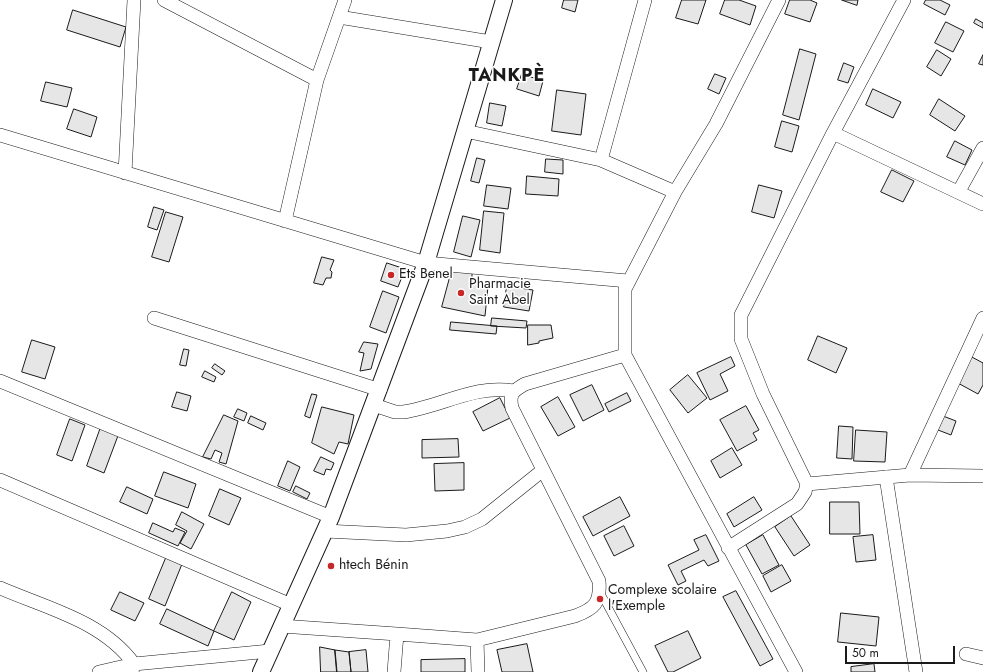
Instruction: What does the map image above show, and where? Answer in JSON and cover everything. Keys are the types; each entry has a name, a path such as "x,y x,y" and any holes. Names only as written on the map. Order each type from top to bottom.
{"street":[{"path":"125,173 134,0"},
{"path":"164,0 317,80"},
{"path":"285,221 317,80 345,0"},
{"path":"261,672 331,517 380,390 426,263 504,0"},
{"path":"601,160 645,0"},
{"path":"779,0 716,124 674,192 628,281 625,289 625,355 796,672"},
{"path":"728,548 798,504 805,492 807,484 763,394 741,339 741,315 833,133 904,0"},
{"path":"339,17 491,42"},
{"path":"465,131 601,160 674,192"},
{"path":"833,133 959,190 983,204"},
{"path":"0,135 426,263 628,281"},
{"path":"959,190 983,148"},
{"path":"154,318 380,390"},
{"path":"910,475 983,318"},
{"path":"281,626 477,640 535,627 589,611 597,603 600,592 599,581 512,408 510,398 513,391 525,384 625,355"},
{"path":"0,381 331,517"},
{"path":"374,405 395,412 404,412 482,391 499,388 513,391"},
{"path":"324,531 406,535 447,531 466,527 482,519 544,470"},
{"path":"807,484 910,475 983,476"},
{"path":"886,477 916,672"},
{"path":"0,480 291,605"},
{"path":"0,588 77,620 104,634 123,650 133,668"},
{"path":"394,672 397,634"},
{"path":"477,640 478,672"},
{"path":"99,672 270,651"},
{"path":"966,654 983,658"}],"lane":[{"path":"600,592 643,672"}],"building":[{"path":"564,0 578,0 575,12 562,8"},
{"path":"682,0 706,0 698,24 676,18"},
{"path":"725,0 739,0 756,6 750,25 720,14"},
{"path":"790,0 810,0 817,3 810,22 785,14"},
{"path":"842,0 858,0 857,5"},
{"path":"926,0 940,0 950,5 945,15 924,4"},
{"path":"73,10 126,27 120,47 67,30"},
{"path":"976,19 983,23 983,28 974,23"},
{"path":"946,22 964,31 953,52 935,43"},
{"path":"800,49 816,54 799,120 783,115"},
{"path":"937,50 951,59 941,76 927,67"},
{"path":"983,55 983,65 979,64"},
{"path":"844,63 854,67 848,83 838,80"},
{"path":"522,74 543,81 539,96 517,89"},
{"path":"715,74 726,78 719,94 708,89"},
{"path":"46,82 72,88 67,107 41,101"},
{"path":"873,89 901,102 893,118 866,105"},
{"path":"557,90 586,94 581,135 552,131"},
{"path":"939,99 965,116 955,131 930,115"},
{"path":"490,103 506,106 502,126 487,123"},
{"path":"74,109 97,117 91,137 67,129"},
{"path":"782,121 799,126 792,152 775,147"},
{"path":"955,141 972,150 965,165 947,157"},
{"path":"477,158 485,160 479,183 471,181"},
{"path":"546,159 563,160 563,174 545,172"},
{"path":"892,170 914,181 903,202 881,192"},
{"path":"527,176 559,179 558,196 526,194"},
{"path":"487,185 511,188 508,209 484,206"},
{"path":"759,185 782,191 774,218 752,212"},
{"path":"154,207 164,210 157,230 148,227"},
{"path":"484,211 504,213 500,253 480,250"},
{"path":"166,212 183,217 169,262 152,257"},
{"path":"463,216 480,220 471,257 454,252"},
{"path":"322,257 334,260 330,270 332,272 331,278 326,278 323,285 314,283"},
{"path":"387,263 405,269 398,287 381,281"},
{"path":"452,270 472,273 472,282 488,286 485,316 442,307"},
{"path":"507,286 533,290 529,311 504,307"},
{"path":"383,291 399,297 386,333 370,327"},
{"path":"492,318 527,321 526,328 491,326"},
{"path":"451,322 497,326 496,334 450,330"},
{"path":"528,325 551,325 553,338 528,345"},
{"path":"818,336 847,348 836,373 808,360"},
{"path":"32,340 55,347 45,379 22,372"},
{"path":"364,342 378,344 371,369 360,371 364,353 359,352"},
{"path":"184,349 189,350 186,366 180,365"},
{"path":"970,356 983,363 983,385 978,394 956,382"},
{"path":"731,357 735,366 720,374 728,391 710,400 697,373"},
{"path":"215,364 225,371 222,375 212,368"},
{"path":"205,371 216,377 214,382 202,377"},
{"path":"688,375 707,398 688,413 670,390"},
{"path":"592,385 604,410 583,421 570,395"},
{"path":"177,392 191,396 187,411 172,407"},
{"path":"627,393 631,401 609,412 605,404"},
{"path":"312,394 317,395 310,418 305,416"},
{"path":"558,397 575,427 558,436 541,407"},
{"path":"500,398 510,418 483,431 473,412"},
{"path":"746,406 759,430 753,433 757,440 737,451 720,420"},
{"path":"322,407 354,415 348,444 339,442 334,454 312,443"},
{"path":"238,409 247,413 244,421 234,417"},
{"path":"224,415 238,421 226,464 219,462 222,453 215,450 211,459 203,457"},
{"path":"251,416 266,423 263,430 248,423"},
{"path":"943,416 956,421 951,435 938,430"},
{"path":"70,419 85,425 72,461 57,455"},
{"path":"839,426 853,427 852,459 837,458"},
{"path":"101,427 119,433 104,473 87,466"},
{"path":"856,430 887,432 885,462 854,461"},
{"path":"458,439 459,457 422,458 422,440"},
{"path":"732,448 742,465 720,478 711,461"},
{"path":"321,457 334,463 331,470 326,469 324,475 314,471"},
{"path":"288,461 300,467 290,491 278,486"},
{"path":"464,463 464,490 435,491 434,464"},
{"path":"164,472 196,484 188,508 155,496"},
{"path":"296,486 310,493 307,499 293,492"},
{"path":"127,487 153,499 147,514 120,502"},
{"path":"220,489 241,498 229,525 209,516"},
{"path":"620,497 630,516 593,536 583,517"},
{"path":"754,497 762,510 734,527 727,514"},
{"path":"830,502 859,502 860,534 830,534"},
{"path":"182,512 204,524 191,549 180,543 187,531 176,525"},
{"path":"791,516 810,545 794,556 775,527"},
{"path":"153,523 173,532 175,528 185,532 178,546 149,533"},
{"path":"624,526 634,546 614,556 604,536"},
{"path":"706,535 719,561 708,566 704,560 681,571 686,581 678,585 668,565 699,550 694,540"},
{"path":"763,535 779,565 762,574 746,545"},
{"path":"873,535 876,560 856,562 853,537"},
{"path":"166,558 182,564 165,606 149,599"},
{"path":"782,565 791,581 771,592 763,576"},
{"path":"736,591 773,659 760,666 723,597"},
{"path":"120,592 144,603 135,621 111,610"},
{"path":"232,592 251,602 234,640 214,631"},
{"path":"167,609 214,631 208,646 160,624"},
{"path":"841,613 879,617 876,646 838,642"},
{"path":"688,631 701,658 673,672 668,672 655,646"},
{"path":"527,644 533,672 502,672 497,650"},
{"path":"320,647 335,650 337,672 321,672"},
{"path":"335,650 349,652 351,672 337,672"},
{"path":"366,650 368,672 351,672 349,652"},
{"path":"465,659 465,672 421,672 421,660"},
{"path":"874,664 875,672 851,672 851,667"}],"place":[{"name":"Ets Benel","path":"391,275"},
{"name":"Pharmacie Saint Abel","path":"461,293"},
{"name":"htech Bénin","path":"331,566"},
{"name":"Complexe scolaire l'Exemple","path":"600,599"}],"district":[{"name":"TANKPÈ","path":"507,77"}]}
